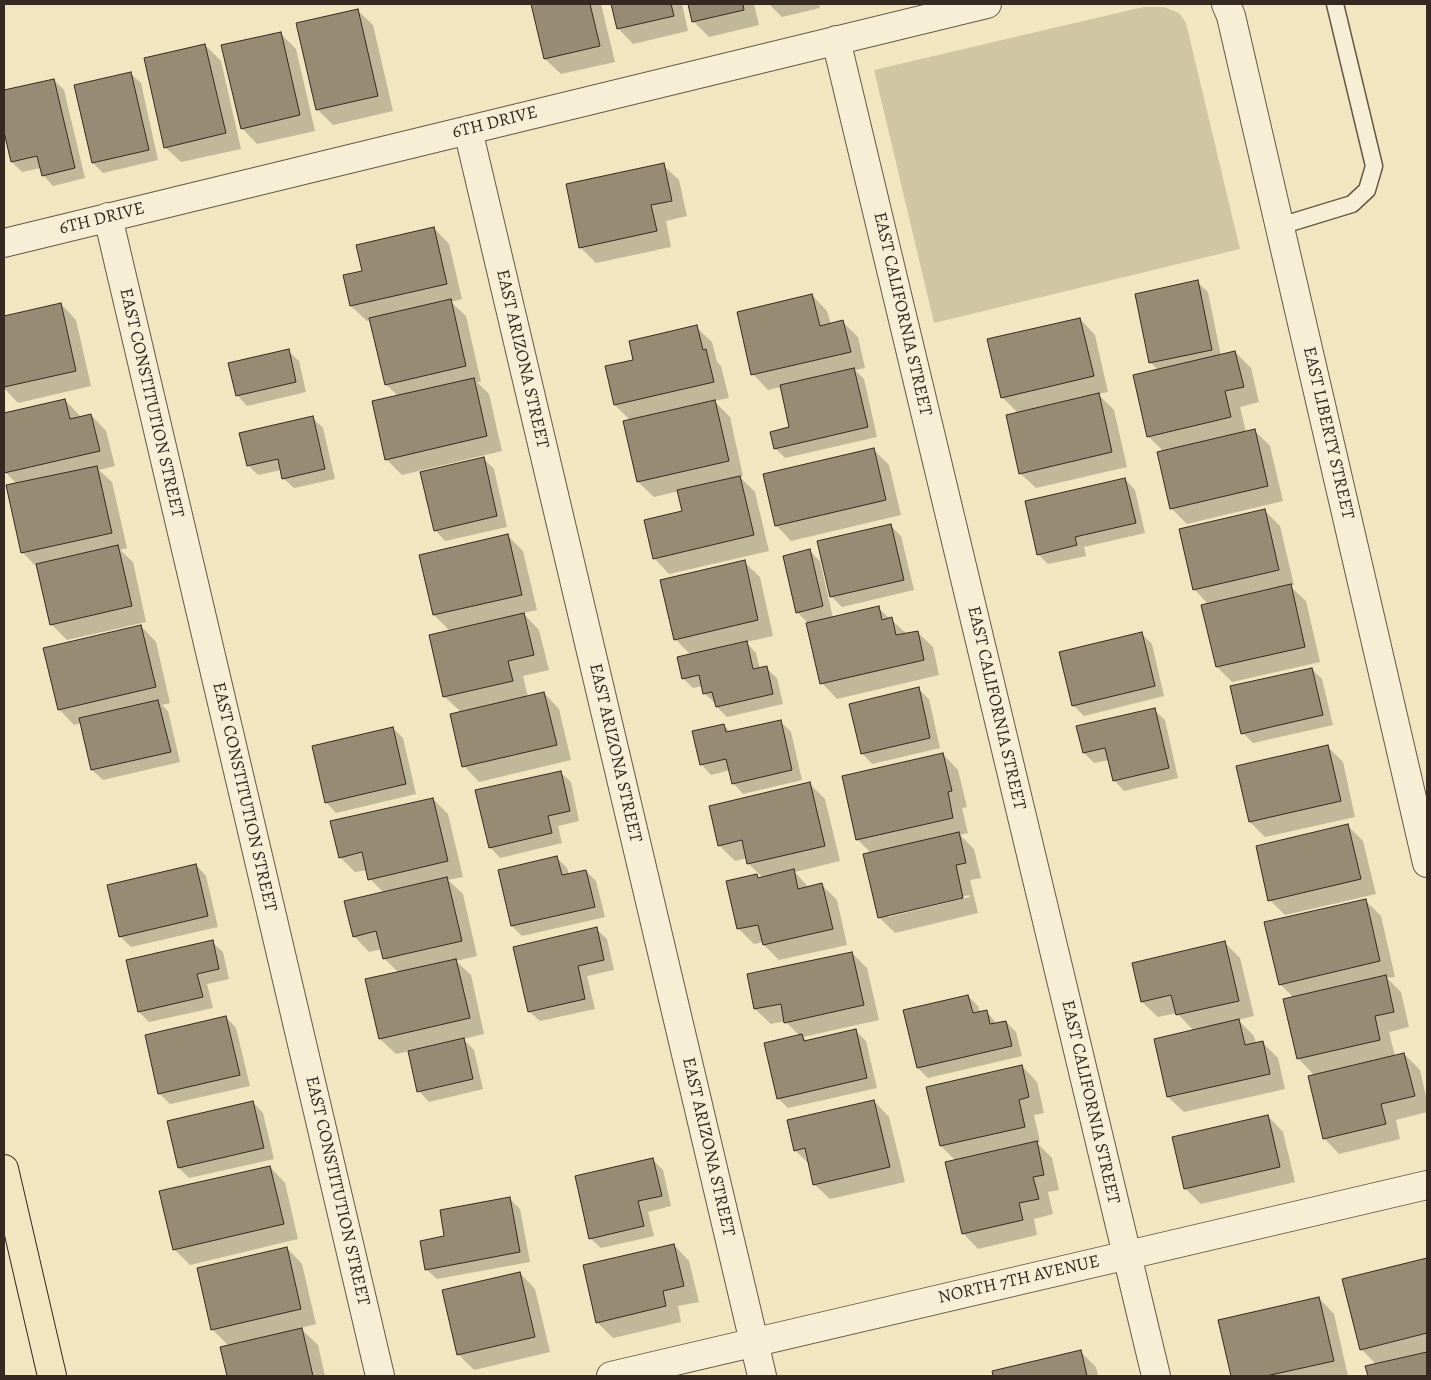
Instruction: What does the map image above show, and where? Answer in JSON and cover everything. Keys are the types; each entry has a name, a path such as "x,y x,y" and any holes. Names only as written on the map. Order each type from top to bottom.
{"highway":[{"path":"4,1169 52,1376"},
{"path":"4,1223 23,1249"}],"street":[{"name":"6TH DRIVE","path":"4,243 987,4"},
{"name":"EAST LIBERTY STREET","path":"1226,4 1231,16 1427,863"},
{"name":"EAST CALIFORNIA STREET","path":"836,40 1156,1376"},
{"name":"EAST ARIZONA STREET","path":"468,130 762,1376"},
{"name":"EAST CONSTITUTION STREET","path":"108,217 380,1376"},
{"name":"NORTH 7TH AVENUE","path":"610,1376 1427,1185"}],"lane":[{"path":"1280,226 1352,204 1367,190 1374,166 1336,4"}],"shaded area":[{"path":"1143,7 1164,7 1179,13 1186,23 1240,249 934,323 874,70"}],"building":[{"path":"531,4 590,4 600,46 544,59"},
{"path":"611,4 671,4 674,16 617,29"},
{"path":"688,4 743,4 744,10 692,22"},
{"path":"358,9 378,96 316,110 296,23"},
{"path":"281,32 300,115 241,129 221,45"},
{"path":"205,44 226,133 164,148 144,58"},
{"path":"131,72 149,150 92,163 74,85"},
{"path":"54,79 75,168 42,176 37,156 11,162 4,132 4,90"},
{"path":"664,163 672,201 651,205 657,231 579,248 566,184"},
{"path":"434,227 447,284 350,306 343,275 362,271 356,245"},
{"path":"1198,280 1212,350 1149,363 1135,294"},
{"path":"812,294 820,326 843,320 851,352 751,375 737,312"},
{"path":"451,299 466,366 385,385 369,318"},
{"path":"61,303 76,371 4,387 4,316"},
{"path":"1080,318 1094,376 1001,398 987,339"},
{"path":"697,325 703,350 706,349 714,382 614,405 605,366 633,360 629,341"},
{"path":"289,349 296,382 236,396 228,363"},
{"path":"1235,351 1244,387 1225,391 1231,417 1147,437 1133,375"},
{"path":"854,368 868,427 774,449 770,432 789,427 780,385"},
{"path":"474,378 487,436 385,460 372,401"},
{"path":"1099,393 1112,452 1019,474 1006,415"},
{"path":"65,399 70,419 91,414 100,451 4,473 4,413"},
{"path":"715,400 729,461 637,482 623,421"},
{"path":"313,416 325,469 282,479 278,459 247,466 239,433"},
{"path":"1255,429 1268,486 1170,509 1157,452"},
{"path":"874,448 886,500 775,526 763,474"},
{"path":"484,457 497,516 434,531 420,472"},
{"path":"97,466 112,533 21,553 6,485"},
{"path":"740,476 754,535 653,559 644,520 682,511 677,490"},
{"path":"1125,478 1136,523 1075,537 1077,545 1037,555 1025,501"},
{"path":"1265,509 1279,570 1193,590 1179,529"},
{"path":"891,524 904,580 830,597 817,541"},
{"path":"508,534 522,595 433,615 419,555"},
{"path":"118,545 132,606 50,625 36,564"},
{"path":"810,549 823,606 796,613 783,556"},
{"path":"745,560 758,620 674,640 660,580"},
{"path":"1291,584 1305,647 1216,667 1201,605"},
{"path":"879,606 882,620 892,617 896,635 918,631 924,660 820,684 806,623"},
{"path":"524,613 534,655 508,661 513,681 443,697 429,635"},
{"path":"141,625 156,687 58,710 43,648"},
{"path":"1142,632 1155,686 1072,706 1059,652"},
{"path":"747,641 753,669 767,666 773,694 716,707 712,692 703,694 699,675 682,679 677,657"},
{"path":"1312,668 1323,715 1241,734 1230,686"},
{"path":"919,687 930,738 861,754 849,704"},
{"path":"544,692 557,745 462,767 450,714"},
{"path":"158,700 171,752 91,770 79,718"},
{"path":"1155,708 1169,768 1113,781 1105,748 1083,753 1076,726"},
{"path":"781,720 792,770 732,784 726,759 700,765 692,731 724,724 726,732"},
{"path":"393,727 406,784 325,803 312,746"},
{"path":"1328,745 1341,801 1249,822 1236,766"},
{"path":"943,753 952,791 948,792 953,818 856,840 842,776"},
{"path":"561,771 570,811 548,816 552,833 489,848 475,790"},
{"path":"810,782 825,846 747,864 742,840 718,846 709,806"},
{"path":"433,798 448,861 368,880 362,852 339,858 330,821"},
{"path":"1348,824 1361,879 1268,901 1256,846"},
{"path":"959,832 966,863 956,865 963,898 878,918 863,854"},
{"path":"557,856 562,875 586,870 595,907 511,926 498,870"},
{"path":"196,864 208,916 119,937 107,885"},
{"path":"794,869 798,889 822,883 833,929 763,945 758,925 737,929 726,881 757,874 758,878"},
{"path":"447,877 462,941 383,959 376,931 353,937 344,901"},
{"path":"1366,899 1380,961 1279,985 1264,922"},
{"path":"597,927 604,960 578,966 585,999 528,1012 513,947"},
{"path":"213,940 219,969 197,974 203,997 138,1012 126,960"},
{"path":"1225,941 1239,1001 1176,1015 1171,995 1141,1002 1132,963"},
{"path":"852,952 864,1005 784,1023 781,1004 754,1009 747,974"},
{"path":"456,959 470,1018 379,1039 365,979"},
{"path":"1386,975 1394,1012 1375,1016 1380,1040 1297,1059 1283,999"},
{"path":"968,995 973,1013 987,1010 990,1024 1006,1021 1012,1046 917,1068 903,1010"},
{"path":"226,1016 240,1075 158,1094 145,1035"},
{"path":"1239,1019 1245,1045 1263,1041 1270,1074 1167,1097 1154,1039"},
{"path":"856,1029 867,1078 777,1099 764,1043 802,1034 804,1041"},
{"path":"464,1038 473,1079 417,1092 408,1051"},
{"path":"1404,1053 1415,1096 1381,1104 1386,1124 1323,1139 1308,1076"},
{"path":"1022,1065 1029,1097 1019,1100 1025,1127 940,1146 926,1087"},
{"path":"874,1100 890,1167 813,1185 805,1148 794,1151 787,1120"},
{"path":"253,1101 264,1148 178,1168 167,1121"},
{"path":"1268,1115 1280,1167 1184,1189 1172,1137"},
{"path":"1037,1141 1044,1175 1033,1177 1039,1199 1019,1203 1023,1220 962,1234 945,1162"},
{"path":"653,1158 662,1196 638,1201 644,1226 589,1239 575,1176"},
{"path":"270,1166 284,1224 173,1250 159,1191"},
{"path":"510,1197 520,1252 425,1270 420,1241 444,1236 440,1210"},
{"path":"674,1244 684,1286 663,1291 666,1306 596,1323 583,1265"},
{"path":"287,1247 301,1309 211,1330 197,1268"},
{"path":"1427,1258 1427,1333 1360,1350 1342,1279"},
{"path":"520,1272 535,1337 457,1355 442,1290"},
{"path":"1319,1297 1334,1361 1266,1376 1231,1376 1218,1320"},
{"path":"302,1328 313,1376 227,1376 220,1347"},
{"path":"1081,1350 1087,1376 993,1376 992,1371"},
{"path":"1427,1352 1427,1376 1368,1376 1365,1366"}]}
